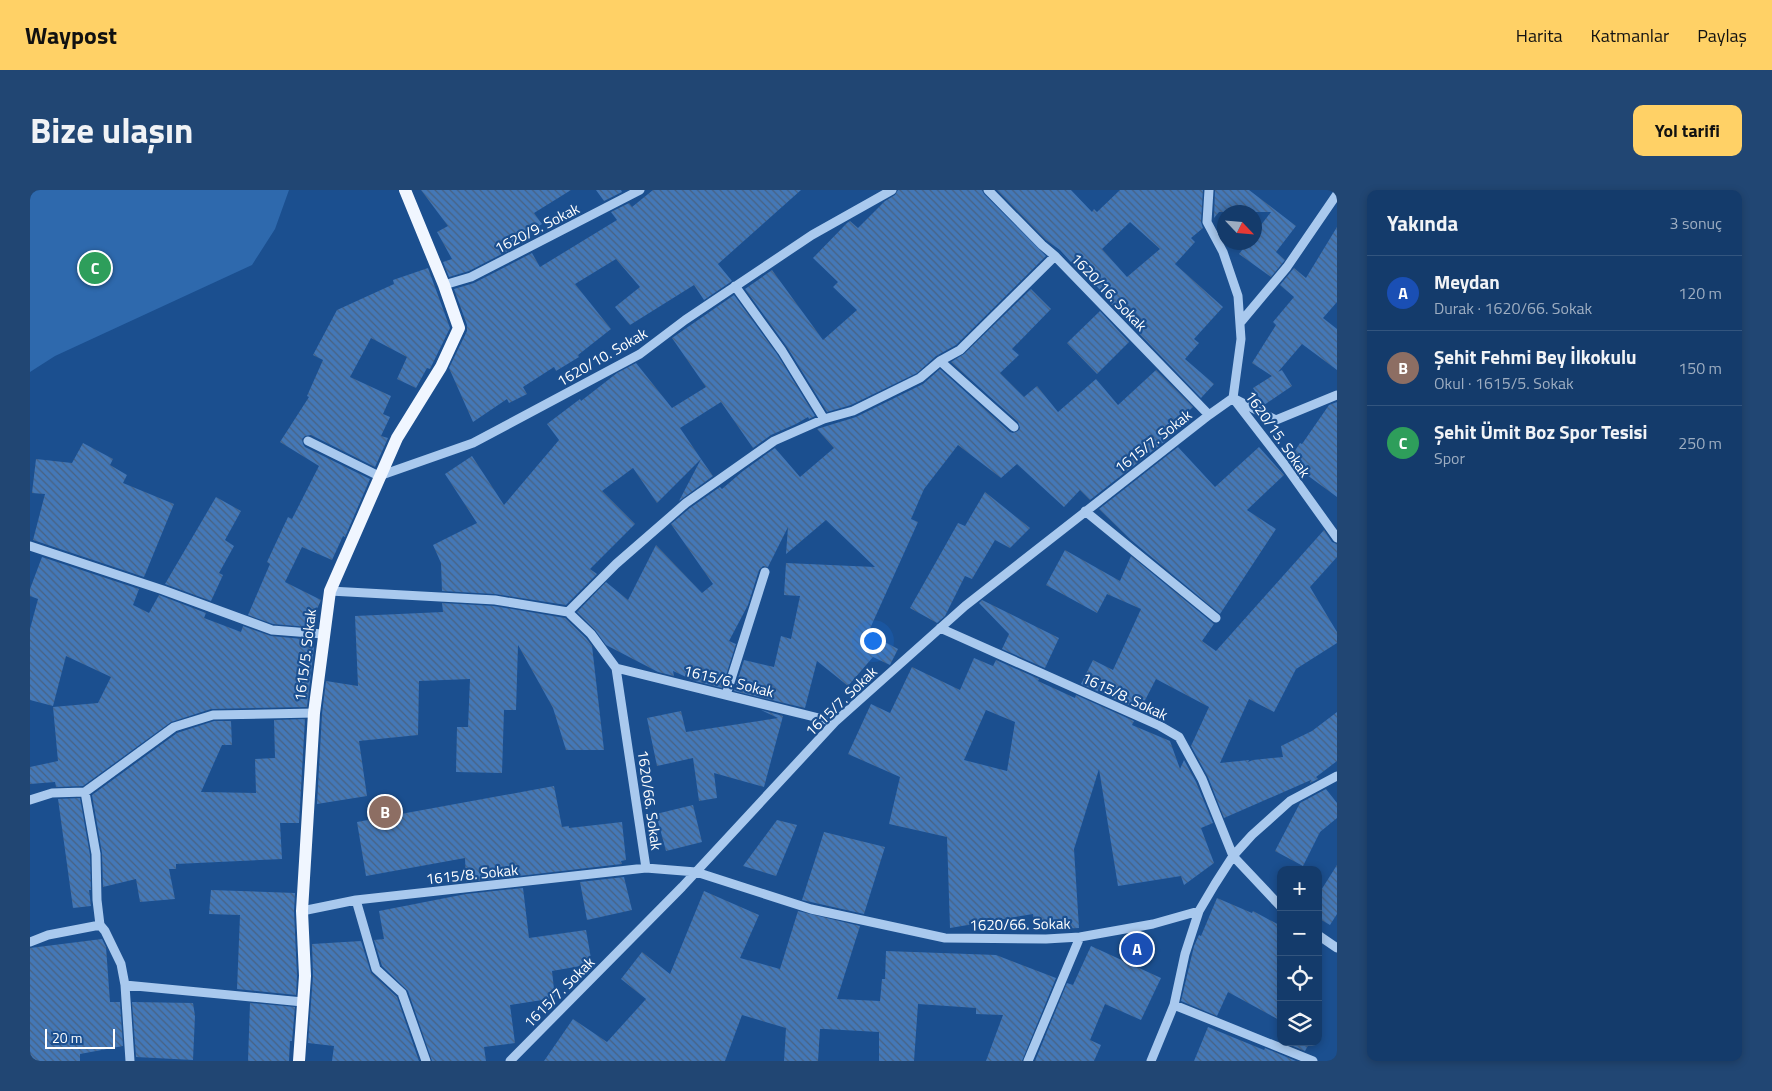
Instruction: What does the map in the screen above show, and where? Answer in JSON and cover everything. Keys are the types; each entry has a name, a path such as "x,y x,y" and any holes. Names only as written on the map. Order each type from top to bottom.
{"main road":[{"name":"1615/5. Sokak","path":"299,1061 305,976 302,911 314,713 330,591 397,438 441,366 459,328 444,285 405,190"}],"street":[{"name":"1620/9. Sokak","path":"444,285 471,277 640,190"},
{"name":"1620/10. Sokak","path":"379,476 473,443 640,354 735,286 812,236 892,190"},
{"name":"1620/16. Sokak","path":"988,190 1042,246 1055,256 1209,415"},
{"name":"1620/15. Sokak","path":"1209,190 1207,222 1224,252 1238,296 1241,340 1233,398 1284,464 1315,510 1337,538"},
{"path":"1240,323 1287,267 1337,194"},
{"path":"330,591 495,600 568,612 616,564 686,502 774,441 824,419 853,412 920,378 940,361 960,350 1055,256"},
{"path":"735,286 782,351 824,419"},
{"path":"940,361 1014,427"},
{"path":"1233,398 1276,420 1337,395"},
{"name":"1615/7. Sokak","path":"510,1061 696,872 836,722 964,606 1233,398"},
{"path":"308,441 379,476"},
{"path":"1085,511 1216,618"},
{"path":"30,546 163,590 272,630 323,634"},
{"path":"726,695 765,572"},
{"name":"1620/66. Sokak","path":"568,612 591,634 616,668 646,868 696,872 811,909 945,938 1046,939 1080,936 1153,924 1199,911"},
{"name":"1615/8. Sokak","path":"940,628 1160,726 1178,737 1202,779 1233,856 1277,903"},
{"name":"1615/6. Sokak","path":"616,668 836,722"},
{"path":"30,800 52,793 85,792 174,727 213,715 314,713"},
{"path":"1151,1061 1174,1005 1185,954 1199,911 1233,856 1252,835 1290,801 1337,776"},
{"path":"85,792 96,854 97,900 100,926 105,931 121,964 125,985 130,1061"},
{"name":"1615/8. Sokak","path":"302,911 356,900 646,868"},
{"path":"356,900 376,969 402,993 426,1061"},
{"path":"30,942 48,935 100,926"},
{"name":"1620/66. Sokak","path":"1028,1061 1080,936"},
{"path":"1322,939 1337,948"},
{"path":"125,985 303,1002"},
{"path":"1174,1005 1313,1061"}],"shaded area":[{"path":"30,190 289,190 275,229 252,265 55,356 30,372"}],"building":[{"path":"421,190 571,190 534,213 542,224 522,237 525,242 469,271 449,277 443,262 452,259 437,232 448,226"},
{"path":"596,190 621,190 622,192 604,201"},
{"path":"653,190 801,190 718,264 732,281 704,300 694,285 630,325 615,307 640,287 616,259 575,284 611,329 578,355 579,357 556,371 554,367 523,387 527,394 509,403 507,399 473,422 449,368 467,331 467,325 454,289 474,283 532,253 540,267 617,220 611,212 629,203 632,207"},
{"path":"898,190 982,190 1046,256 956,345 936,356 917,373 851,405 827,412 787,347 745,289 772,270 823,340 857,310 833,287 838,282 813,258 847,223 850,221 858,228 885,201 895,195"},
{"path":"997,190 1071,190 1092,212 1094,209 1097,212 1120,190 1203,190 1201,222 1203,228 1191,238 1195,242 1175,264 1223,307 1194,339 1199,343 1185,359 1214,384 1201,398 1109,302 1081,269 1079,271 1060,250 1046,240","holes":["1130,222 1160,249 1127,277 1102,249"]},
{"path":"1215,190 1249,190 1296,226 1276,252 1285,260 1271,277 1239,254 1242,250 1262,250 1262,224 1271,212 1262,212 1262,205 1217,205 1217,214 1214,218"},
{"path":"1337,227 1337,302 1323,318 1337,329 1337,370 1302,344 1278,372 1282,370 1292,386 1264,405 1253,388 1272,376 1252,363 1276,325 1273,322 1294,297 1280,285 1294,268 1306,278"},
{"path":"428,268 450,328 430,369 427,368 416,388 397,379 407,357 371,338 350,377 391,396 383,414 390,417 381,436 388,438 375,467 311,435 305,436 302,439 305,447 370,479 345,537 343,536 332,560 302,547 285,582 321,600 309,627 273,624 248,615 270,564 267,562 288,517 292,519 319,466 280,442 309,397 307,396 323,360 313,355 337,310 394,284 393,280"},
{"path":"1031,289 1051,309 1012,349 1019,355 1000,373 1024,397 1037,386 1058,412 1096,379 1118,405 1156,370 1193,407 1165,433 1169,438 1090,500 1080,490 1064,507 1017,464 1001,478 958,445 924,489 911,519 918,522 868,633 898,649 890,665 873,657 848,686 817,661 805,708 734,691 744,660 774,667 781,636 791,639 800,596 784,595 786,563 875,567 826,520 786,554 788,527 768,567 763,566 759,570 748,605 729,641 736,644 722,688 695,681 673,671 674,676 658,672 606,645 595,630 577,612 606,582 628,600 656,545 702,593 713,584 671,524 720,487 722,489 775,448 800,477 834,448 817,429 856,417 923,384 940,369 1010,432 1018,431 1020,428 1018,422 951,362 964,354"},
{"path":"734,295 777,354 815,416 809,419 808,417 771,435 753,448 721,402 680,428 701,459 657,503 633,468 602,491 635,524 590,569 597,574 566,605 495,594 442,591 441,563 433,545 477,523 445,474 472,456 504,505 559,440 547,424 617,373 636,363 672,408 706,387 672,338"},
{"path":"1100,311 1129,342 1097,374 1067,343"},
{"path":"1337,402 1337,497 1289,460 1329,405"},
{"path":"83,443 113,459 110,465 127,475 123,483 174,504 144,577 33,540 45,494 32,493 36,459 72,463"},
{"path":"1178,447 1215,487 1259,447 1284,475 1247,510 1276,529 1220,614 1131,540 1099,509"},
{"path":"701,459 713,476 679,501"},
{"path":"985,492 1030,528 1010,548 995,540 972,579 965,576 945,616 937,623 910,608 958,523 965,526"},
{"path":"216,497 241,511 225,540 234,546 219,573 223,575 211,601 165,584"},
{"path":"1324,530 1332,542 1337,544 1337,557 1310,587 1337,632 1337,643 1296,669 1274,712 1249,699 1220,763 1249,760 1248,762 1283,757 1281,746 1312,731 1337,712 1337,761 1316,777 1318,779 1310,783 1311,780 1224,818 1208,777 1191,746 1209,707 1156,679 1140,710 1081,684 1093,660 1113,670 1141,609 1107,594 1097,613 1046,585 1065,550 1120,581 1131,556 1214,624 1202,641 1216,651"},
{"path":"42,557 139,589 133,605 149,613 159,595 206,613 204,618 241,632 243,626 271,636 303,639 300,646 314,647 307,707 211,709 171,722 83,786 56,787 55,782 30,784 30,767 58,761 53,707 98,703 111,677 66,656 53,706 30,700 30,629 38,599 30,596 30,589"},
{"path":"982,600 1059,638 1045,668 1002,649 1009,634 979,603"},
{"path":"442,603 494,606 565,618 592,646 604,750 566,750 553,708 518,645 516,710 504,710 502,773 456,772 457,727 468,727 470,679 419,681 418,735 359,741 367,796 317,804 322,714 326,681 358,686 355,616 443,612"},
{"path":"974,658 993,666 996,660 1039,679 1038,681 1075,698 1076,695 1134,721 1132,725 1170,741 1180,769 1184,760 1196,782 1213,823 1201,828 1214,863 1184,885 1181,876 1118,886 1099,769 1074,849 1079,928 1034,930 1033,914 950,928 947,837 889,824 900,777 848,754 871,704 890,713 912,667 960,690","holes":["986,710 1015,722 1007,771 964,760"]},
{"path":"761,710 783,716 764,787 714,773 717,798 699,801 693,758 657,766 647,718 681,711 686,732 778,718"},
{"path":"305,719 299,823 280,823 282,859 176,864 176,869 169,869 175,899 140,902 136,879 103,887 102,853 92,795 177,733 214,721 231,721 232,745 222,745 201,792 256,793 255,759 275,758 274,720"},
{"path":"554,786 562,827 569,826 569,828 622,822 626,860 621,861 622,864 466,882 465,858 366,876 357,822"},
{"path":"1326,789 1337,803 1337,818 1320,832 1303,866 1275,851 1300,803"},
{"path":"80,798 90,855 91,890 89,890 91,906 73,908 58,799"},
{"path":"693,805 702,842 666,851 656,814"},
{"path":"777,820 797,825 776,876 743,866"},
{"path":"824,832 885,847 864,914 802,900"},
{"path":"1337,865 1337,914 1330,925 1322,920 1322,889"},
{"path":"624,877 632,910 587,920 580,882"},
{"path":"523,888 529,938 586,930 592,964 552,971 555,998 510,1005 515,1043 484,1047 486,1061 432,1061 408,991 382,966 374,940 384,939 379,911 466,894"},
{"path":"211,890 295,893 296,995 237,989 240,915 209,914"},
{"path":"704,891 759,915 740,958 780,969 798,911 860,926 837,999 880,1001 882,979 885,979 886,951 996,955 1056,978 1022,1061 986,1061 1003,1015 976,1014 976,1008 918,1004 914,1061 879,1061 879,1032 820,1029 818,1061 784,1061 786,1028 742,1015 725,1061 544,1061 573,1019 607,1042 646,999 621,979 642,952 670,974"},
{"path":"1217,898 1252,913 1253,911 1277,924 1277,1019 1228,992 1217,1016 1181,1001 1194,946 1199,935 1201,936"},
{"path":"102,939 106,947 110,1002 120,1002 123,1046 80,1054 80,1061 30,1061 30,948"},
{"path":"361,941 371,973 397,997 419,1061 332,1061 334,1046 308,1043 313,976 312,944"},
{"path":"1091,946 1161,978 1141,1020 1105,1004 1090,1040 1101,1045 1094,1061 1035,1061 1067,983 1073,985"},
{"path":"132,1002 193,1003 195,1016 193,1060 136,1057"},
{"path":"250,1003 295,1007 289,1061 248,1061"},
{"path":"1208,1027 1264,1050 1265,1048 1296,1061 1194,1061"},
{"path":"1293,1046 1308,1046 1305,1051"}],"place":[{"name":"Şehit Ümit Boz Spor Tesisi","path":"95,268"},
{"name":"Şehit Fehmi Bey İlkokulu","path":"385,812"},
{"name":"Meydan","path":"1137,949"}]}
